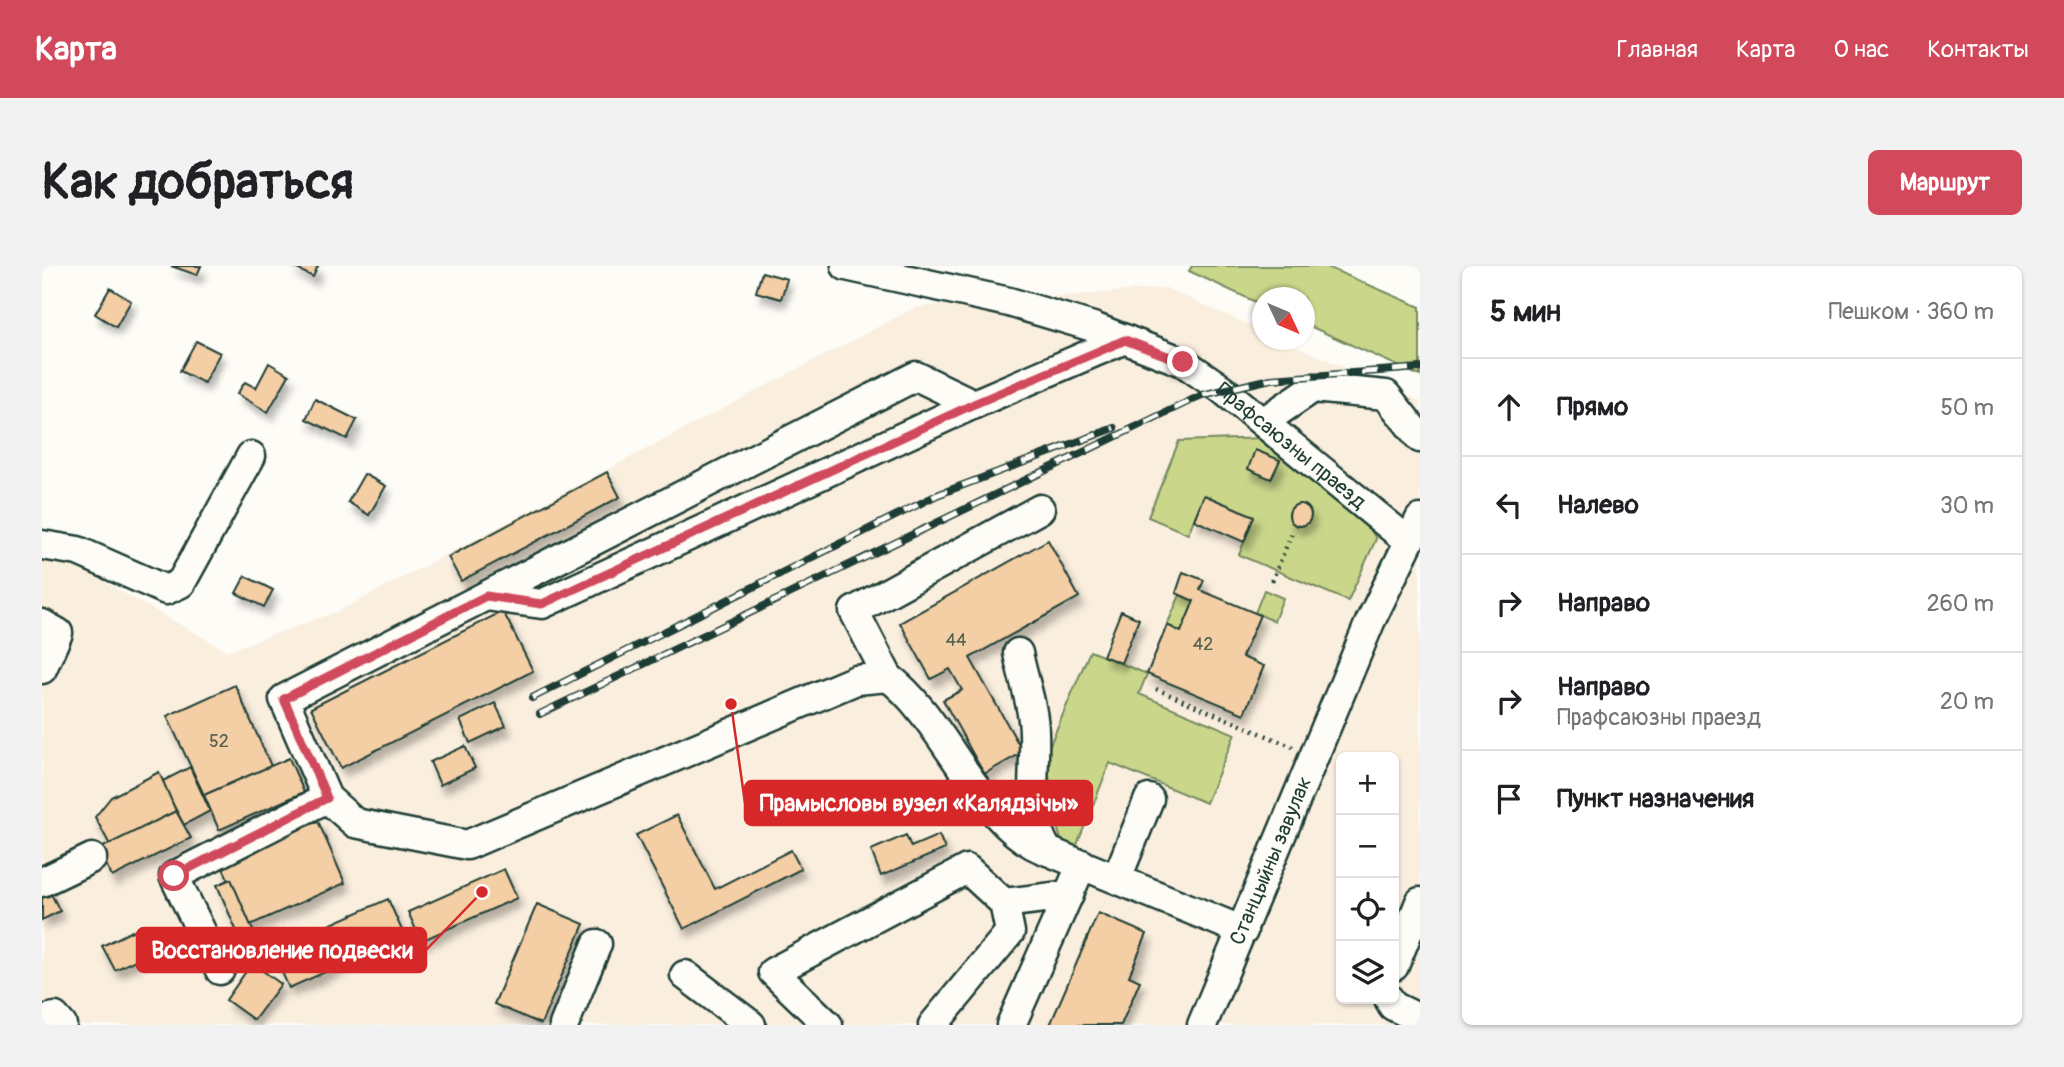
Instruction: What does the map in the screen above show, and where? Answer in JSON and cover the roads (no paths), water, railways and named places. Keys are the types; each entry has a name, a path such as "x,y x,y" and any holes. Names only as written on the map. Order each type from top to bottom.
{"street":[{"name":"Прафсаюзны праезд","path":"846,266 955,278 1033,309 1183,362 1414,530"},
{"path":"486,596 542,604 974,404 1125,340"},
{"path":"888,677 856,680 467,845 355,822 327,798 284,699 916,376 974,404"},
{"path":"1263,422 1313,388 1386,395 1420,438"},
{"path":"42,545 78,551 166,590 181,583 251,456"},
{"path":"1040,509 854,611 888,677 908,691 970,779 1010,827 1032,846 1243,931"},
{"name":"Станцыйны завулак","path":"1202,1025 1314,756 1414,530"},
{"path":"42,624 58,633 42,669"},
{"path":"1017,653 1035,731 1032,792 1040,839 1048,851"},
{"path":"220,970 174,876 327,798"},
{"path":"1117,878 1149,799"},
{"path":"42,882 92,858"},
{"path":"1011,1025 1082,864"},
{"path":"828,1025 773,972 967,869 1004,904 1010,932 933,1025"},
{"path":"1004,904 1069,895"},
{"path":"1399,954 1420,902"},
{"path":"564,1025 597,944"},
{"path":"685,975 751,1025"},
{"path":"1393,1004 1420,1019"},
{"path":"42,1020 55,1017 62,1025"}],"railway":[{"path":"540,714 1202,395 1271,379 1420,368"},
{"path":"532,698 937,495 1114,428"}],"place":[{"name":"Прамысловы вузел «Калядзічы»","path":"731,704"},
{"name":"Восстановление подвески","path":"482,892"}]}
